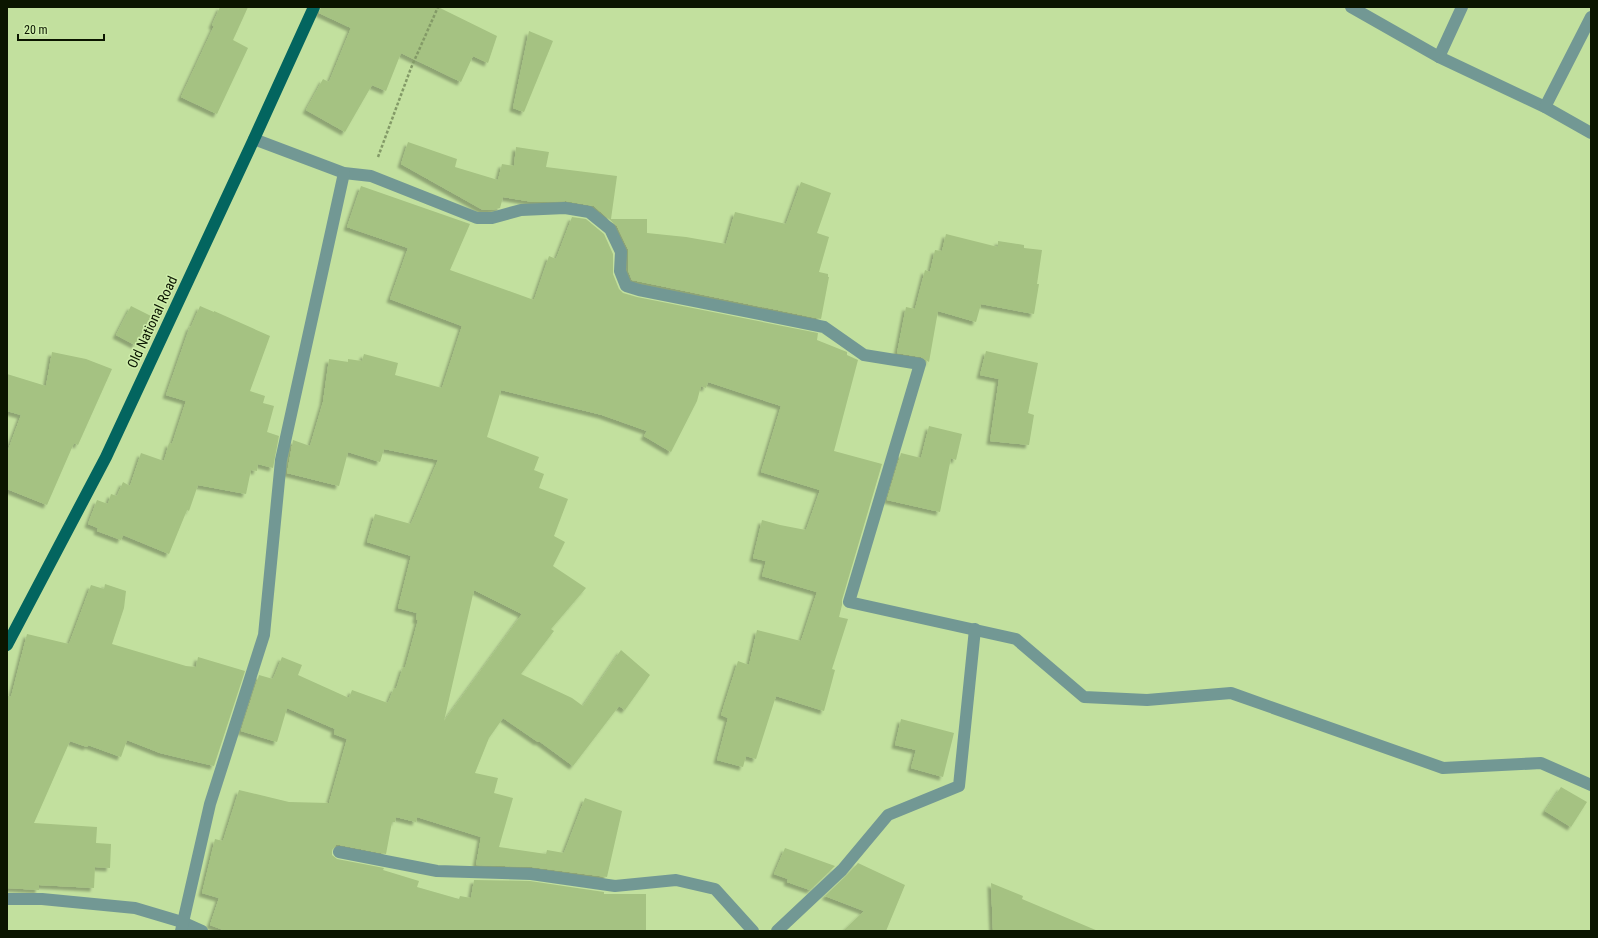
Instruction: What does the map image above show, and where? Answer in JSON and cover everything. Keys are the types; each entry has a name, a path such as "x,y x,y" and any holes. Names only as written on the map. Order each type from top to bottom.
{"main road":[{"name":"Old National Road","path":"7,645 106,457 314,7"}],"street":[{"path":"1350,7 1439,57 1545,107 1591,133"},
{"path":"1439,57 1462,7"},
{"path":"1545,107 1591,17"},
{"path":"254,139 344,173 371,176 477,218 492,218 521,210 565,208 589,212 610,229 621,252 620,271 626,286 639,290 824,328 864,355 920,364 849,602 1016,638 1084,697 1147,700 1231,693 1443,768 1541,763 1591,785"},
{"path":"182,927 210,804 264,635 281,460 344,173"},
{"path":"777,931 842,870 888,815 959,786 975,629"},
{"path":"339,852 437,871 531,874 615,886 676,880 715,889 754,931"},
{"path":"7,899 42,899 135,908 182,927 202,931"}],"path":[{"path":"371,176 411,68 438,7"}],"building":[{"path":"220,7 248,7 233,40 248,48 217,114 181,97 214,26 212,25"},
{"path":"321,7 438,7 497,36 488,63 473,56 461,82 401,53 386,91 372,85 345,132 306,110 323,79 329,82 351,28 319,13"},
{"path":"529,31 553,41 524,112 513,108"},
{"path":"408,142 457,159 455,167 498,180 502,164 514,166 516,147 549,152 546,167 617,176 611,219 647,219 647,233 686,237 726,244 735,212 786,224 801,182 831,193 817,233 829,237 819,272 828,274 829,277 821,319 632,280 628,270 628,249 617,226 594,206 566,201 533,202 503,197 500,208 483,210 401,164"},
{"path":"361,186 470,224 450,270 534,300 549,256 556,259 572,217 586,219 604,234 613,254 613,274 619,289 623,293 818,333 817,340 847,352 847,355 858,360 834,451 882,464 842,600 839,617 848,619 832,669 835,670 824,711 776,696 756,759 746,756 743,767 717,760 728,718 721,715 738,661 749,665 757,630 801,641 817,592 762,576 766,561 753,558 762,520 806,530 820,490 761,472 781,406 708,382 706,388 701,386 697,401 671,452 644,436 647,431 602,415 501,390 487,437 539,457 534,470 544,474 539,488 568,499 554,536 565,542 553,566 586,588 551,629 554,631 521,674 572,698 583,706 621,650 650,675 625,710 619,706 573,766 539,741 538,742 503,718 489,738 475,773 498,778 494,793 513,798 499,847 546,854 547,850 564,853 585,798 622,811 607,877 532,867 476,865 481,837 417,817 416,822 396,817 395,822 392,822 386,854 340,845 336,845 332,850 332,855 337,859 384,868 383,870 419,881 417,887 459,899 460,896 471,898 474,880 530,881 604,892 604,894 646,894 646,931 226,931 210,925 219,898 202,893 215,839 223,841 239,790 289,802 329,803 347,739 334,734 335,729 287,708 277,742 241,731 259,675 273,679 282,657 302,665 298,675 349,698 352,690 388,703 394,688 396,689 403,667 405,668 418,620 416,620 417,613 398,608 411,556 367,542 375,514 411,524 438,460 384,449 380,462 348,452 339,486 287,473 293,440 310,446 323,402 329,359 348,362 348,359 362,361 364,354 398,363 395,375 442,388 462,326 390,299 408,248 347,227","holes":["474,590 522,614 444,721"]},
{"path":"946,234 998,247 998,241 1024,245 1024,248 1042,250 1037,284 1039,284 1034,314 981,304 976,322 938,311 929,362 921,357 897,353 906,307 915,309 925,270 930,272 935,250 942,251"},
{"path":"131,306 151,316 135,345 116,335"},
{"path":"200,306 270,336 250,391 265,396 263,403 274,406 267,432 279,436 273,468 258,464 257,471 251,470 246,494 198,485 189,511 187,510 169,554 123,535 121,540 97,531 98,528 88,524 97,500 108,504 111,494 117,496 123,482 130,486 141,453 164,461 169,443 172,444 186,401 166,395 190,326 191,327"},
{"path":"986,351 1038,363 1028,413 1034,415 1029,445 990,441 999,379 980,375"},
{"path":"52,352 86,359 112,369 78,445 74,443 47,505 7,489 7,453 21,415 7,411 7,374 46,386"},
{"path":"929,426 962,434 956,460 951,458 940,512 887,500 901,453 921,458"},
{"path":"105,584 126,591 124,608 112,644 186,666 196,667 198,657 245,671 214,766 160,753 127,740 121,757 88,745 87,747 70,741 34,823 97,827 96,843 111,844 110,868 95,867 94,888 39,885 39,890 7,888 7,695 11,697 27,634 69,644 91,585 104,589"},
{"path":"901,719 954,733 943,777 911,768 916,750 895,745"},
{"path":"1561,787 1587,802 1571,827 1545,811"},
{"path":"785,848 835,866 810,890 787,882 788,879 774,874"},
{"path":"858,863 905,885 886,931 843,931 864,911 825,896"},
{"path":"991,883 1023,896 1022,899 1098,931 993,931"}]}
